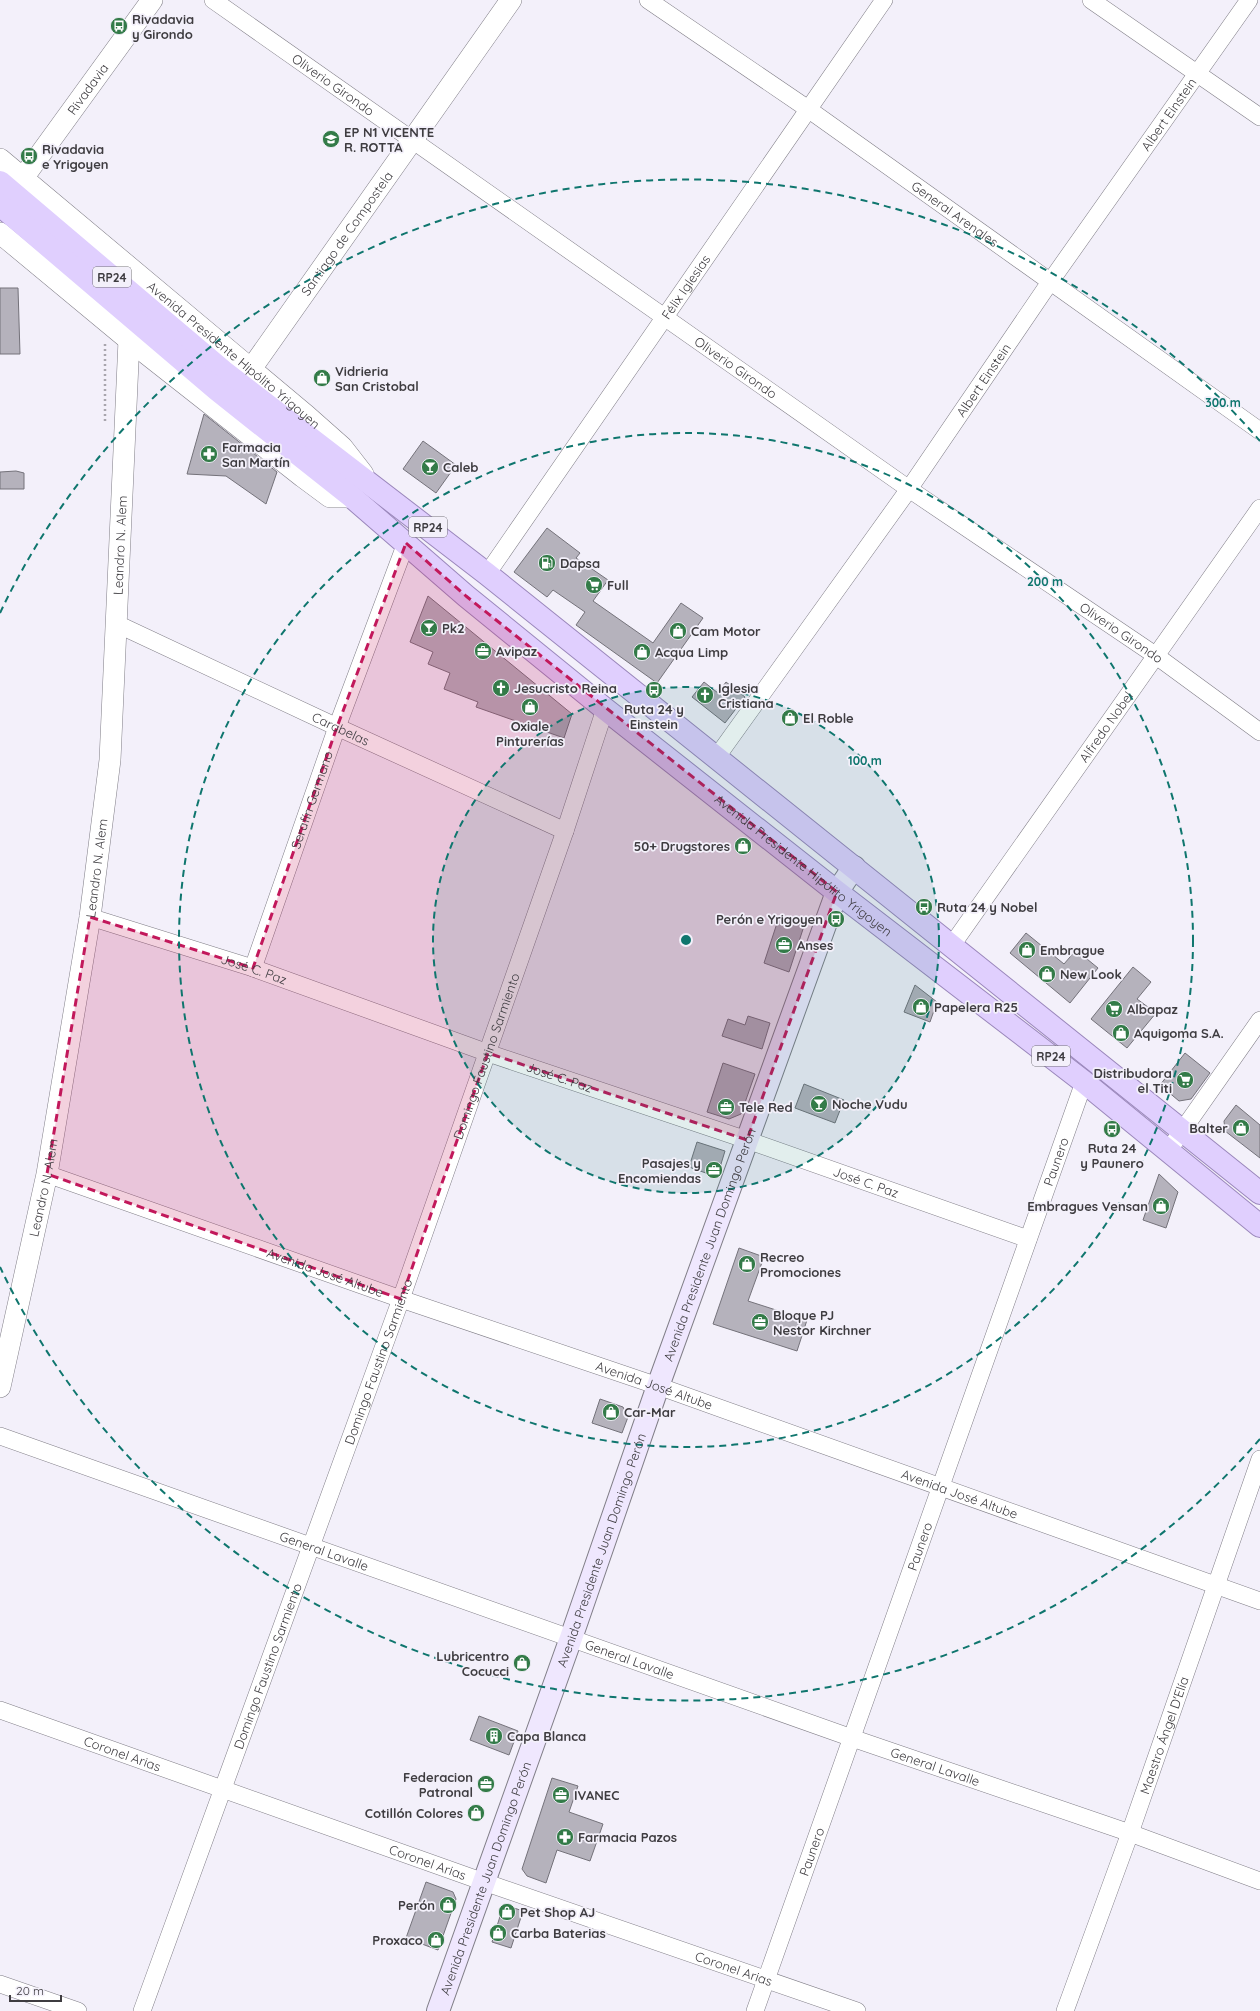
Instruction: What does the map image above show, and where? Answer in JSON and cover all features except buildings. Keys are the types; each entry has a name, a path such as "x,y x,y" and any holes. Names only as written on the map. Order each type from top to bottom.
{"main road":[{"name":"Avenida Presidente Hipólito Yrigoyen","path":"10,176 223,371 487,574 1260,1193"},
{"name":"Avenida Presidente Hipólito Yrigoyen","path":"0,205 217,390 352,497 466,596 605,709 836,892 1084,1082 1260,1226"},
{"name":"Avenida Presidente Juan Domingo Perón","path":"438,2011 571,1638 658,1386 836,892 854,867"}],"street":[{"name":"Rivadavia","path":"10,176 152,0"},
{"name":"Oliverio Girondo","path":"213,0 909,489 1155,655 1260,732"},
{"name":"Santiago de Compostela","path":"251,369 511,0"},
{"name":"General Arenales","path":"648,0 808,109 1260,431"},
{"name":"Félix Iglesias","path":"487,574 884,0"},
{"path":"1091,0 1260,117"},
{"name":"Albert Einstein","path":"716,758 909,489 1050,282 1249,0"},
{"name":"Avenida Presidente Hipólito Yrigoyen","path":"0,159 10,176 251,369 342,447 368,481"},
{"path":"0,233 129,340 330,497 352,497"},
{"name":"Leandro N. Alem","path":"0,1388 47,1174 90,917 110,760 129,340"},
{"name":"Alfredo Nobel","path":"952,945 1260,508"},
{"name":"Serafín Germano","path":"253,968 337,727 406,543"},
{"name":"Carabelas","path":"117,624 337,727 565,831"},
{"name":"Domingo Faustino Sarmiento","path":"142,2011 224,1790 310,1545 401,1299 565,831 605,709"},
{"name":"José C. Paz","path":"90,917 253,968 488,1052 747,1140 1028,1239"},
{"path":"1168,1151 1183,1132 1260,1020"},
{"name":"Paunero","path":"755,2011 1084,1082"},
{"name":"Avenida José Altube","path":"47,1174 401,1299 658,1386 1260,1601"},
{"name":"General Lavalle","path":"0,1436 852,1738 1130,1833 1260,1881"},
{"name":"Maestro Ángel D'Elía","path":"1065,2011 1130,1833 1260,1459"},
{"name":"Coronel Arias","path":"0,1710 484,1882 857,2011"},
{"path":"0,1984 78,2011"}],"path":[{"path":"105,337 105,425"}],"highlighted area":[{"path":"406,543 466,596 837,892 747,1140 488,1053 401,1299 47,1174 90,917 253,968 337,727"}],"place":[{"name":"Rivadavia y Girondo","path":"119,26"},
{"name":"EP N1 VICENTE R. ROTTA","path":"331,139"},
{"name":"Rivadavia e Yrigoyen","path":"29,156"},
{"name":"Vidrieria San Cristobal","path":"322,378"},
{"name":"Farmacia San Martín","path":"209,454"},
{"name":"Caleb","path":"430,467"},
{"name":"Dapsa","path":"547,563"},
{"name":"Full","path":"594,585"},
{"name":"Pk2","path":"429,628"},
{"name":"Cam Motor","path":"678,631"},
{"name":"Avipaz","path":"483,651"},
{"name":"Acqua Limp","path":"642,652"},
{"name":"Jesucristo Reina","path":"501,688"},
{"name":"Ruta 24 y Einstein","path":"654,690"},
{"name":"Iglesia Cristiana","path":"705,695"},
{"name":"Oxiale Pinturerías","path":"530,707"},
{"name":"El Roble","path":"790,718"},
{"name":"50+ Drugstores","path":"743,846"},
{"name":"Ruta 24 y Nobel","path":"924,907"},
{"name":"Perón e Yrigoyen","path":"836,919"},
{"name":"Anses","path":"784,945"},
{"name":"Embrague","path":"1027,950"},
{"name":"New Look","path":"1047,974"},
{"name":"Papelera R25","path":"921,1007"},
{"name":"Albapaz","path":"1114,1009"},
{"name":"Aquigoma S.A.","path":"1121,1033"},
{"name":"Distribudora el Titi","path":"1185,1080"},
{"name":"Noche Vudu","path":"819,1104"},
{"name":"Tele Red","path":"726,1107"},
{"name":"Balter","path":"1241,1128"},
{"name":"Ruta 24 y Paunero","path":"1112,1129"},
{"name":"Pasajes y Encomiendas","path":"714,1170"},
{"name":"Embragues Vensan","path":"1161,1206"},
{"name":"Recreo Promociones","path":"747,1264"},
{"name":"Bloque PJ Nestor Kirchner","path":"760,1322"},
{"name":"Car-Mar","path":"611,1412"},
{"name":"Lubricentro Cocucci","path":"522,1663"},
{"name":"Capa Blanca","path":"494,1736"},
{"name":"Federacion Patronal","path":"486,1784"},
{"name":"IVANEC","path":"561,1795"},
{"name":"Cotillón Colores","path":"476,1813"},
{"name":"Farmacia Pazos","path":"565,1837"},
{"name":"Perón","path":"448,1905"},
{"name":"Pet Shop AJ","path":"507,1912"},
{"name":"Carba Baterias","path":"498,1933"},
{"name":"Proxaco","path":"436,1940"}]}
